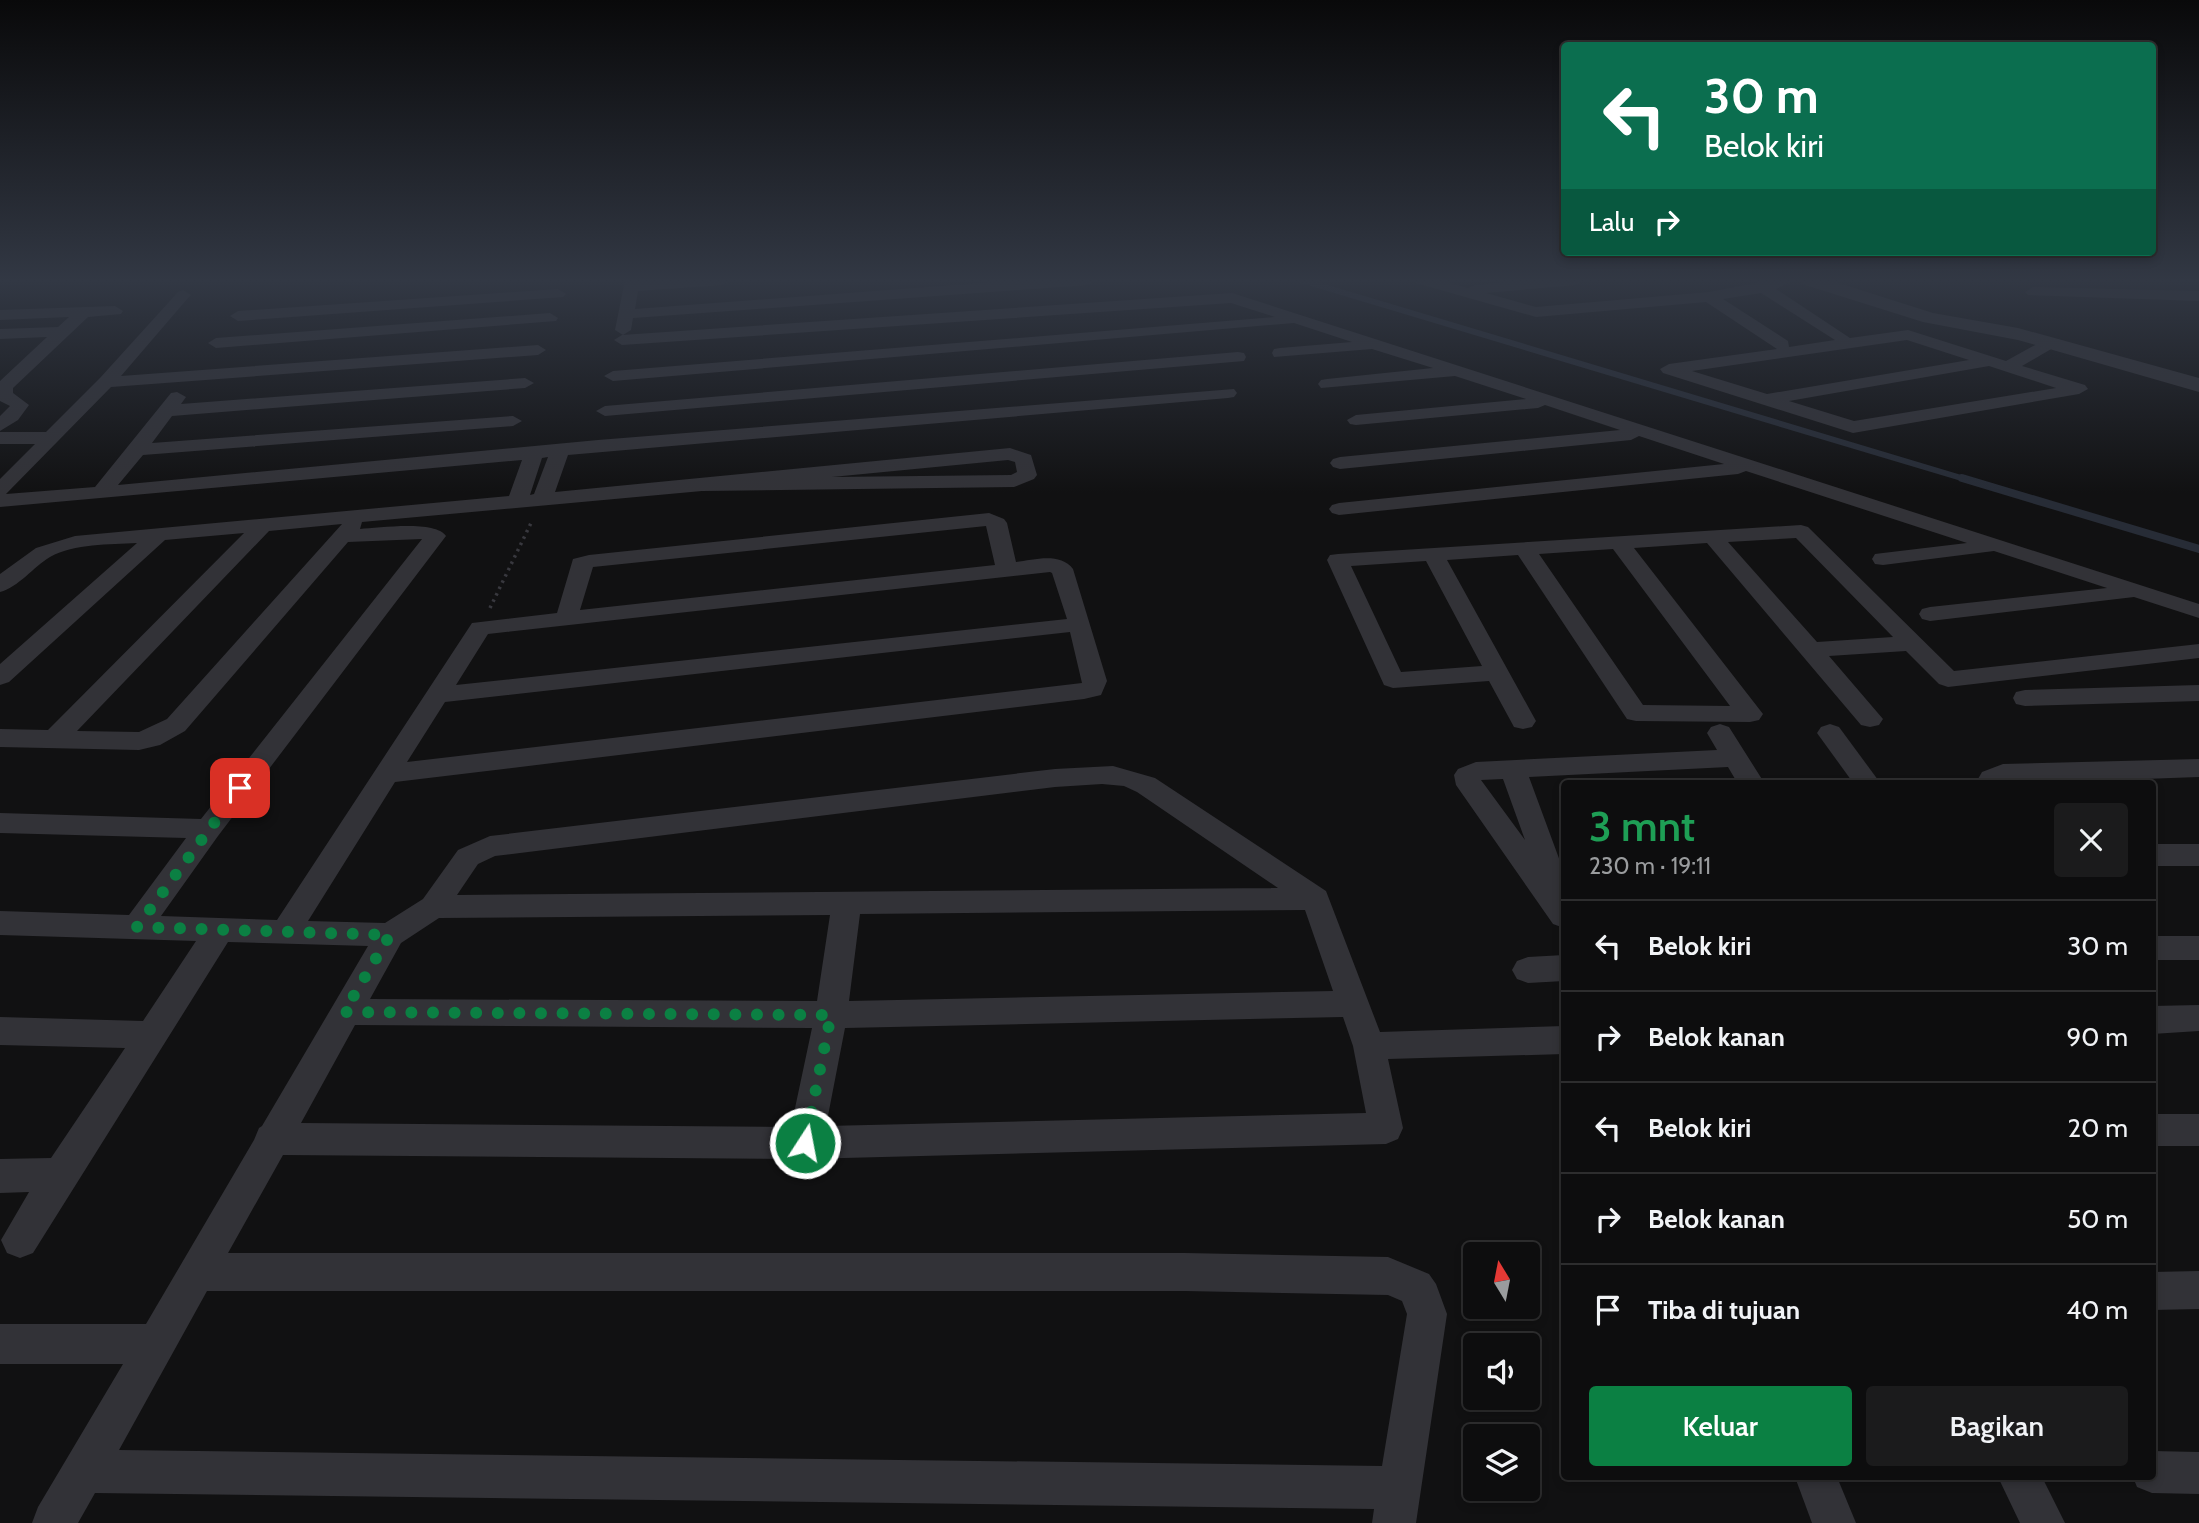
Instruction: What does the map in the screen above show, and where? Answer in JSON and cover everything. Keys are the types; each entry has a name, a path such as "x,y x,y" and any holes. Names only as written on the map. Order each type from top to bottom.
{"street":[{"path":"0,425 12,416 20,405 5,396 5,386 41,351"},
{"path":"1,497 38,453 133,351"},
{"path":"99,494 137,450 210,351"},
{"path":"106,382 523,351"},
{"path":"501,457 538,351"},
{"path":"598,446 618,351"},
{"path":"617,358 673,351"},
{"path":"617,358 825,351"},
{"path":"948,351 961,415"},
{"path":"1280,353 1304,351"},
{"path":"1396,351 2199,611"},
{"path":"1795,351 1669,369 1853,427 2079,389 1958,351"},
{"path":"2007,367 2036,351"},
{"path":"2083,351 2199,385"},
{"path":"605,411 1238,357"},
{"path":"1766,400 1989,361"},
{"path":"1327,384 1457,372"},
{"path":"1,497 99,494 598,446 1228,393"},
{"path":"166,411 519,402"},
{"path":"137,450 519,402"},
{"path":"1356,419 1547,402"},
{"path":"1339,463 1643,433"},
{"path":"0,439 53,438"},
{"path":"543,498 560,450"},
{"path":"0,452 38,453"},
{"path":"518,501 534,453"},
{"path":"0,738 139,741 150,739 176,725 351,527 543,498 702,485 1010,453 1024,459 1027,475 1014,481 702,485"},
{"path":"1339,509 1751,467"},
{"path":"567,617 581,564 589,561 989,519 997,523 1007,570"},
{"path":"54,740 263,526"},
{"path":"0,585 35,555 51,547 75,542 263,526 351,527 436,536 208,829 137,927"},
{"path":"1497,673 1393,680 1338,560 1801,530 1948,679 2199,651"},
{"path":"0,677 157,536"},
{"path":"1712,536 1870,719"},
{"path":"1524,548 1636,713 1750,714 1618,542"},
{"path":"1883,559 1994,546"},
{"path":"1433,554 1523,721"},
{"path":"284,933 386,774 480,628 1052,565 1062,569 1095,681 1092,689 1084,691 386,774"},
{"path":"1930,614 2137,592"},
{"path":"437,695 1080,624"},
{"path":"1811,650 1913,643"},
{"path":"2025,698 2199,693"},
{"path":"1720,733 1749,780"},
{"path":"1830,733 1865,780"},
{"path":"1561,910 1467,779 1467,775 1476,771 1513,769 1629,774 1735,758"},
{"path":"1991,780 2003,773 2199,768"},
{"path":"1513,769 1561,905"},
{"path":"54,1523 271,1139 390,935 433,906 468,857 490,846 1099,774 1127,776 1146,785 1316,899 1369,1046 1386,1128 805,1143 271,1139"},
{"path":"0,823 208,829"},
{"path":"2156,855 2199,855"},
{"path":"433,906 1316,899"},
{"path":"805,1143 831,1015 847,903"},
{"path":"0,923 390,935"},
{"path":"20,1240 219,931"},
{"path":"2156,948 2199,947"},
{"path":"1528,970 1561,968"},
{"path":"344,1012 831,1015 1355,1004"},
{"path":"2156,1020 2199,1018"},
{"path":"0,1031 152,1035"},
{"path":"1369,1046 1561,1040"},
{"path":"2156,1130 2199,1130"},
{"path":"0,1176 61,1175"},
{"path":"83,1471 1397,1506 1427,1314 1423,1295 1409,1281 1388,1276 1185,1272 197,1272"},
{"path":"2156,1292 2199,1290"},
{"path":"0,1344 156,1344"},
{"path":"2156,1472 2199,1474"},
{"path":"1817,1480 1833,1523"},
{"path":"2021,1480 2043,1523"}],"path":[{"path":"480,628 543,498"}],"waterway":[{"path":"1538,351 1968,480"},
{"path":"1962,478 2199,549"}],"route":[{"path":"240,788 137,927 390,935 344,1012 831,1015 805,1143"}]}
